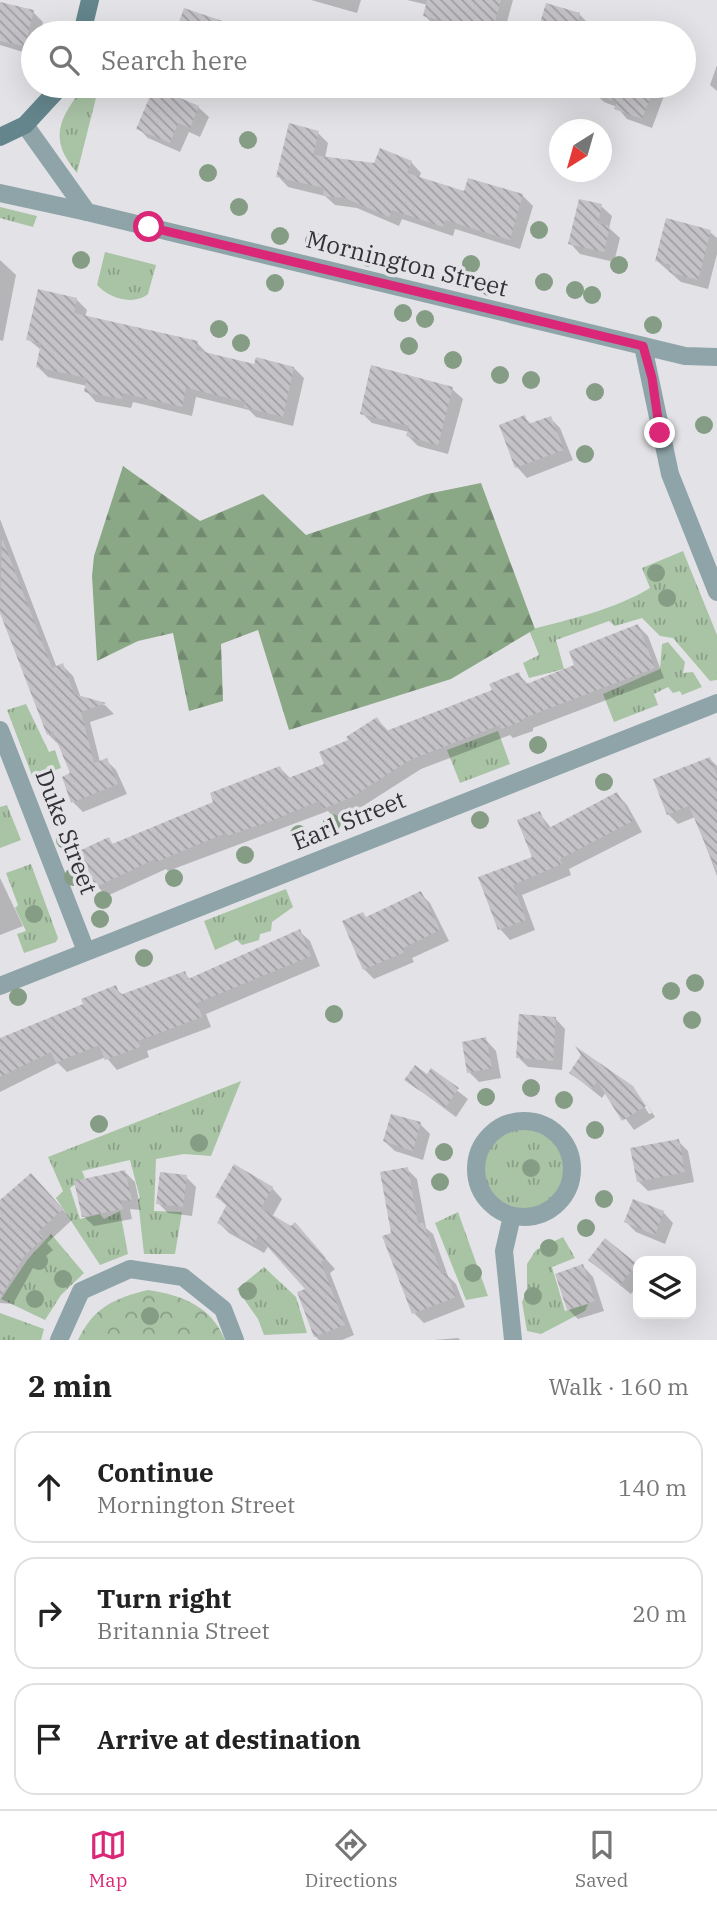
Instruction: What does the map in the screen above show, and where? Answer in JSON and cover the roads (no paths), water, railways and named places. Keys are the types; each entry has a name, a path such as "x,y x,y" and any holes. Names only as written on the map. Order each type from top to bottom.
{"main road":[{"path":"85,21 90,0"},
{"path":"0,137 25,125 50,98"}],"street":[{"path":"25,125 87,212"},
{"name":"Mornington Street","path":"0,193 685,356 717,357"},
{"path":"643,346 670,474 717,592"},
{"name":"Earl Street","path":"0,986 717,703"},
{"name":"Duke Street","path":"0,730 86,951"},
{"path":"514,1121 538,1122 562,1138 570,1153 572,1170 567,1191 545,1212 529,1217 512,1216 497,1209 485,1198 477,1183 476,1159 482,1143 498,1127 514,1121"},
{"path":"512,1216 504,1251 513,1340"},
{"path":"59,1340 81,1291 130,1269 183,1277 223,1309 235,1340"}]}
